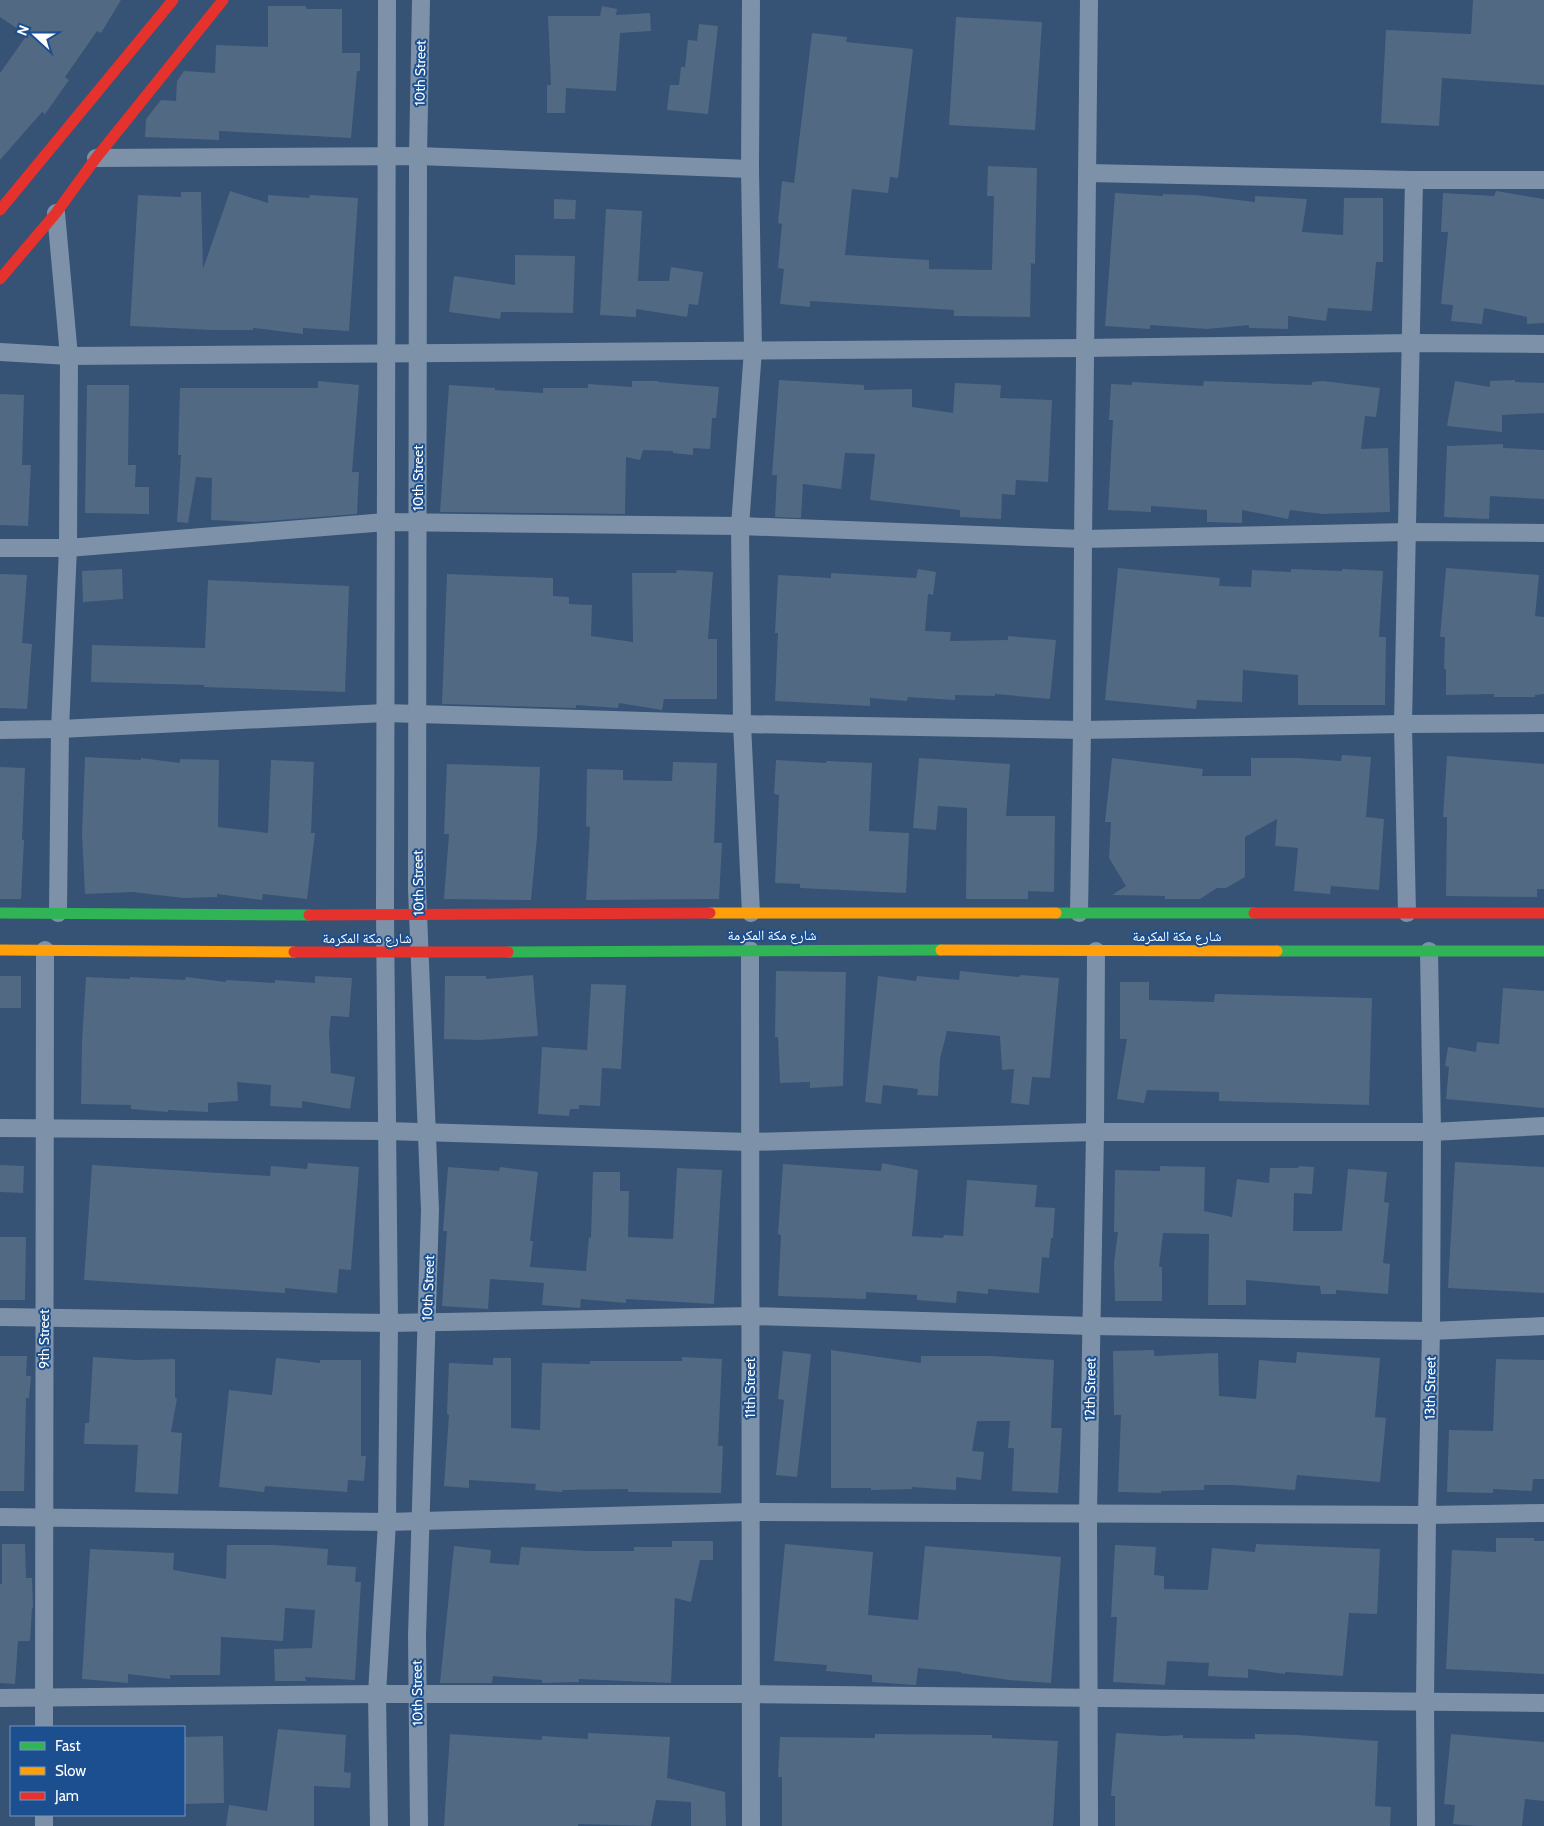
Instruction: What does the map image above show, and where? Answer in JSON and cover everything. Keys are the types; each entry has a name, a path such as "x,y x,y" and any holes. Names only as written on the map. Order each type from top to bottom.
{"main road":[{"path":"0,210 84,105 173,0"},
{"path":"0,279 56,213 96,158 224,0"},
{"name":"شارع مكة المكرمة","path":"0,913 418,915 1544,913"},
{"name":"شارع مكة المكرمة","path":"0,950 386,953 750,950 1544,951"}],"street":[{"path":"379,1826 377,1694 387,1522 389,1323 385,915 387,0"},
{"name":"10th Street","path":"419,1826 417,1636 430,1210 418,915 418,156 421,0"},
{"path":"751,0 750,169 753,350 740,526 742,724 751,913"},
{"path":"1079,913 1089,0"},
{"path":"96,158 386,155 750,169"},
{"path":"1088,173 1414,180 1544,180"},
{"path":"1406,913 1403,724 1414,180"},
{"path":"56,213 70,356 68,548 60,729 58,913"},
{"path":"0,352 70,356 1085,348 1411,343 1544,344"},
{"path":"0,548 68,548 386,522 740,526 1083,539 1407,532 1544,533"},
{"path":"0,730 60,729 385,713 742,724 1082,730 1544,723"},
{"name":"9th Street","path":"44,1726 45,950"},
{"name":"11th Street","path":"750,950 750,1826"},
{"name":"12th Street","path":"1089,1826 1088,1514 1095,1132 1096,951"},
{"name":"13th Street","path":"1426,1826 1425,1701 1432,1132 1429,951"},
{"path":"0,1128 387,1131 750,1142 1095,1132 1432,1132 1544,1126"},
{"path":"0,1317 44,1316 389,1323 750,1316 1091,1326 1431,1331 1544,1326"},
{"path":"0,1517 44,1516 387,1522 750,1512 1427,1515 1544,1513"},
{"path":"0,1698 377,1694 750,1694 1544,1703"}],"building":[{"path":"0,0 121,0 101,33 97,31 65,77 69,80 45,114 42,112 0,160 0,73 27,35 0,17"},
{"path":"1473,0 1544,0 1544,85 1442,78 1439,126 1381,123 1386,30 1471,34"},
{"path":"268,6 306,6 306,9 342,9 342,53 360,53 360,71 357,71 351,138 219,131 219,140 145,137 146,119 161,100 176,101 177,81 184,71 215,73 216,45 268,47"},
{"path":"602,6 617,9 616,15 650,13 651,31 620,33 616,91 566,88 565,113 547,113 547,85 551,85 548,16 600,16"},
{"path":"956,17 1042,22 1035,130 949,125"},
{"path":"699,24 718,26 708,114 667,110 670,85 679,85 681,67 685,67 688,40 697,41"},
{"path":"812,33 847,37 846,42 913,49 898,178 890,177 888,193 852,189 845,255 929,260 929,269 992,270 994,196 987,196 988,166 1037,168 1035,264 1031,263 1030,317 954,316 954,310 810,301 810,307 780,304 784,269 778,268 782,224 778,223 782,181 794,183"},
{"path":"230,191 268,203 268,195 309,198 310,195 358,198 349,331 303,328 303,334 253,328 253,330 213,330 130,326 138,195 181,197 181,192 201,192 203,269"},
{"path":"1496,191 1544,199 1544,323 1527,324 1527,317 1484,308 1482,324 1451,321 1453,305 1441,304 1448,232 1441,232 1443,193 1494,196"},
{"path":"1115,193 1163,196 1163,194 1195,195 1255,202 1255,196 1307,199 1302,232 1343,235 1344,198 1383,198 1383,262 1376,262 1372,311 1328,308 1326,321 1288,316 1288,329 1249,328 1249,325 1207,329 1150,325 1150,329 1105,326"},
{"path":"554,199 576,200 575,219 554,219"},
{"path":"606,209 642,211 638,281 669,281 671,267 703,272 698,305 689,304 687,317 636,309 636,317 600,315"},
{"path":"515,255 575,256 573,313 501,312 500,319 449,312 454,276 515,285"},
{"path":"779,380 864,385 864,390 912,389 912,407 953,413 955,383 1001,385 1000,398 1052,400 1048,482 1016,480 1015,495 1002,494 1001,519 960,517 960,510 870,500 875,454 845,453 841,489 803,484 801,518 775,517 777,475 772,475"},
{"path":"1515,380 1515,382 1544,383 1544,413 1502,415 1502,432 1447,426 1455,381 1490,387 1490,381"},
{"path":"318,381 359,385 352,472 359,472 357,514 255,522 211,520 212,478 196,477 188,523 177,522 181,455 178,455 180,388 318,388"},
{"path":"632,381 658,381 719,387 716,418 712,418 710,449 693,448 693,455 673,453 673,451 643,450 640,460 626,457 625,514 440,512 449,385 543,393 543,388 588,388 588,384 632,387"},
{"path":"1204,381 1312,385 1312,382 1323,381 1380,388 1376,417 1365,416 1361,449 1388,448 1390,512 1323,514 1290,510 1288,519 1242,510 1242,523 1207,522 1207,510 1151,506 1151,512 1108,510 1113,420 1109,420 1111,384 1132,385 1132,382 1203,386"},
{"path":"87,385 129,385 128,465 136,465 135,487 149,487 149,514 85,513"},
{"path":"0,394 24,395 22,465 31,465 28,526 0,525"},
{"path":"1503,444 1503,448 1544,450 1544,499 1490,496 1489,519 1444,517 1447,446"},
{"path":"1118,568 1220,578 1219,586 1251,587 1252,570 1291,572 1291,569 1383,571 1379,637 1386,637 1385,705 1298,705 1298,675 1243,670 1242,702 1197,700 1196,709 1105,700"},
{"path":"1446,568 1539,575 1535,616 1544,617 1544,694 1535,695 1535,697 1494,697 1494,694 1446,695 1446,669 1444,669 1445,637 1440,637"},
{"path":"122,569 123,599 83,602 82,571"},
{"path":"918,569 936,572 933,595 928,594 925,631 951,632 950,641 1008,640 1008,636 1056,640 1050,699 995,694 995,696 955,695 955,700 908,697 907,701 870,698 870,706 775,701 778,633 775,633 778,575 831,578 831,573 916,578"},
{"path":"677,570 713,572 708,639 717,639 717,699 664,699 662,710 619,703 618,708 576,705 576,708 442,704 447,574 553,578 553,596 569,597 569,604 592,605 591,636 633,642 632,573 676,573"},
{"path":"0,574 27,575 22,643 32,644 27,709 0,708"},
{"path":"208,580 349,586 345,692 91,682 92,645 205,648"},
{"path":"1342,755 1371,757 1366,817 1384,819 1379,890 1331,886 1330,894 1294,891 1298,848 1275,846 1277,819 1245,837 1245,877 1226,888 1217,888 1200,899 1165,899 1165,896 1112,895 1126,886 1109,858 1111,822 1105,822 1112,758 1203,769 1202,776 1251,776 1251,758 1297,758 1341,761"},
{"path":"1447,756 1544,764 1544,889 1537,889 1537,897 1446,896 1447,817 1443,817"},
{"path":"85,757 141,760 141,758 180,763 180,759 219,760 218,827 268,833 271,760 314,762 311,833 315,833 307,899 263,894 262,900 217,894 217,897 183,898 133,892 85,894 82,833"},
{"path":"919,758 1010,764 1006,816 1055,816 1054,892 1028,891 1028,899 966,899 967,808 938,806 936,830 913,828"},
{"path":"776,760 872,763 869,831 909,833 906,893 800,888 800,884 775,883 779,795 774,794"},
{"path":"673,762 717,763 714,843 722,843 719,899 586,900 590,827 586,826 587,769 623,770 623,780 672,781"},
{"path":"447,764 540,767 537,837 531,900 444,899 449,834 444,834"},
{"path":"0,767 25,768 21,899 0,899"},
{"path":"776,971 846,972 843,1086 810,1088 810,1082 780,1083 778,1037 775,1037"},
{"path":"960,971 1019,977 1020,975 1059,978 1050,1078 1032,1077 1029,1105 1011,1103 1014,1069 1002,1070 1000,1036 947,1031 940,1059 938,1096 917,1095 918,1089 883,1085 881,1104 865,1102 878,976 916,981 917,976 959,980"},
{"path":"533,975 538,1036 480,1040 444,1039 445,976 486,976 486,979"},
{"path":"0,976 21,976 21,1008 0,1008"},
{"path":"315,976 352,978 349,1017 331,1016 329,1032 331,1073 355,1077 350,1109 302,1101 302,1108 270,1106 271,1085 237,1082 238,1101 208,1103 208,1112 168,1110 168,1112 131,1109 131,1105 81,1104 86,977 185,980 186,977 226,982 226,980 275,983 275,980 315,983"},
{"path":"1120,982 1149,982 1149,1000 1214,1002 1215,994 1372,998 1369,1105 1219,1101 1219,1092 1147,1090 1144,1103 1117,1099 1127,1039 1120,1039"},
{"path":"591,984 626,985 621,1069 602,1068 600,1106 579,1105 579,1109 570,1109 569,1116 538,1114 542,1047 587,1050"},
{"path":"1503,988 1544,991 1544,1108 1446,1099 1449,1067 1445,1066 1448,1047 1476,1052 1477,1042 1499,1044"},
{"path":"1455,1162 1544,1167 1544,1293 1448,1288"},
{"path":"308,1163 359,1167 351,1270 339,1269 337,1293 285,1288 285,1293 84,1280 92,1165 270,1176 271,1166 307,1169"},
{"path":"882,1163 918,1170 912,1236 943,1238 944,1235 963,1236 967,1180 1037,1185 1035,1207 1055,1208 1053,1238 1051,1238 1049,1258 1042,1257 1039,1293 988,1289 988,1294 957,1291 956,1303 917,1300 917,1295 866,1292 866,1299 778,1296 781,1235 778,1234 783,1164 881,1171"},
{"path":"0,1165 24,1166 23,1193 0,1192"},
{"path":"1160,1166 1205,1167 1204,1211 1232,1217 1237,1179 1269,1183 1270,1168 1314,1167 1312,1194 1294,1193 1293,1231 1342,1231 1348,1169 1387,1172 1384,1202 1389,1203 1383,1263 1390,1264 1388,1294 1336,1290 1336,1294 1321,1294 1320,1286 1246,1280 1246,1305 1208,1305 1209,1234 1163,1233 1159,1267 1162,1267 1162,1301 1115,1301 1114,1262 1118,1232 1114,1232 1115,1170 1160,1171"},
{"path":"448,1167 499,1171 500,1167 538,1172 530,1241 533,1241 530,1267 586,1271 589,1237 591,1238 593,1172 620,1172 620,1191 629,1191 628,1237 673,1239 677,1168 722,1170 714,1304 626,1299 626,1303 581,1299 580,1308 542,1305 544,1283 490,1279 488,1309 442,1306 447,1231 443,1231"},
{"path":"0,1237 26,1237 25,1300 0,1300"},
{"path":"831,1350 921,1363 921,1356 990,1356 1054,1360 1051,1428 1062,1428 1058,1493 1012,1491 1014,1448 1008,1448 1010,1421 977,1421 972,1451 984,1452 981,1480 956,1477 956,1490 912,1487 912,1489 871,1490 871,1488 831,1488"},
{"path":"1154,1350 1154,1356 1218,1353 1219,1396 1256,1399 1259,1360 1296,1363 1297,1352 1380,1358 1375,1417 1386,1418 1380,1482 1297,1475 1295,1490 1234,1485 1204,1485 1204,1490 1161,1491 1161,1493 1118,1492 1121,1415 1114,1415 1113,1351"},
{"path":"783,1351 811,1354 797,1477 776,1475 784,1400 778,1399"},
{"path":"0,1356 27,1356 26,1376 31,1376 29,1398 26,1398 24,1491 0,1491"},
{"path":"93,1357 136,1360 175,1359 175,1398 177,1398 171,1432 182,1433 178,1494 135,1492 138,1445 84,1444 85,1423 89,1423"},
{"path":"682,1357 722,1359 718,1446 723,1446 721,1493 628,1492 628,1489 562,1490 562,1492 535,1490 536,1484 469,1480 469,1488 444,1486 449,1415 447,1414 449,1363 493,1365 493,1358 511,1358 511,1428 540,1430 542,1363 590,1364 590,1361 682,1361"},
{"path":"276,1358 320,1363 320,1360 361,1360 361,1456 366,1456 364,1481 348,1480 347,1492 265,1486 264,1492 219,1487 229,1390 272,1395"},
{"path":"1496,1359 1544,1360 1544,1479 1533,1479 1532,1491 1493,1489 1493,1493 1447,1492 1449,1430 1493,1431"},
{"path":"1496,1538 1534,1538 1534,1541 1544,1541 1544,1674 1446,1669 1452,1550 1496,1552"},
{"path":"672,1541 713,1541 713,1560 700,1560 691,1602 675,1598 671,1683 579,1679 579,1682 542,1683 542,1680 493,1676 492,1683 440,1683 454,1546 491,1550 490,1563 519,1565 521,1547 588,1551 634,1551 634,1547 672,1547"},
{"path":"2,1544 25,1544 26,1578 32,1578 33,1608 30,1641 18,1641 15,1684 0,1683"},
{"path":"785,1544 873,1552 868,1615 918,1620 925,1546 1061,1557 1051,1683 1009,1680 961,1672 918,1668 916,1685 872,1682 872,1675 826,1671 827,1665 774,1661"},
{"path":"1256,1544 1380,1549 1377,1614 1349,1613 1343,1676 1285,1672 1285,1674 1248,1669 1248,1678 1208,1676 1209,1663 1167,1661 1165,1685 1113,1682 1117,1617 1111,1617 1115,1545 1156,1547 1154,1575 1164,1576 1164,1589 1208,1590 1212,1548 1255,1552"},
{"path":"227,1545 275,1545 328,1549 327,1565 356,1567 355,1582 361,1582 355,1680 305,1677 306,1681 275,1681 274,1649 312,1648 315,1610 285,1608 283,1641 221,1637 220,1675 170,1675 170,1679 128,1674 128,1683 82,1679 90,1549 174,1553 173,1570 226,1579"},
{"path":"278,1729 346,1735 344,1772 351,1773 350,1788 314,1786 314,1826 226,1826 229,1805 267,1811"},
{"path":"588,1733 670,1737 667,1778 725,1792 726,1826 691,1826 691,1802 656,1800 651,1826 578,1824 578,1826 444,1826 450,1734 542,1740 542,1736 588,1739"},
{"path":"1116,1733 1162,1736 1183,1735 1183,1738 1255,1739 1255,1734 1298,1735 1378,1741 1375,1806 1391,1807 1390,1826 1115,1826 1115,1796 1111,1796"},
{"path":"875,1734 992,1735 992,1738 1058,1741 1053,1826 782,1826 782,1777 778,1777 780,1737 875,1738"},
{"path":"1451,1734 1544,1742 1544,1801 1525,1799 1522,1826 1453,1824 1455,1805 1444,1804"},
{"path":"223,1736 224,1803 185,1804 185,1737"}],"traffic: fast":[{"path":"0,913 309,915"},
{"path":"1056,913 1254,913"},
{"path":"508,952 941,950"},
{"path":"1277,951 1544,951"}],"traffic: slow":[{"path":"710,913 1056,913"},
{"path":"0,950 294,952"},
{"path":"941,950 1277,951"}],"traffic: jam":[{"path":"0,210 173,0"},
{"path":"0,279 56,213 96,158 223,0"},
{"path":"309,915 710,913"},
{"path":"1254,913 1544,913"},
{"path":"294,952 508,952"}]}
